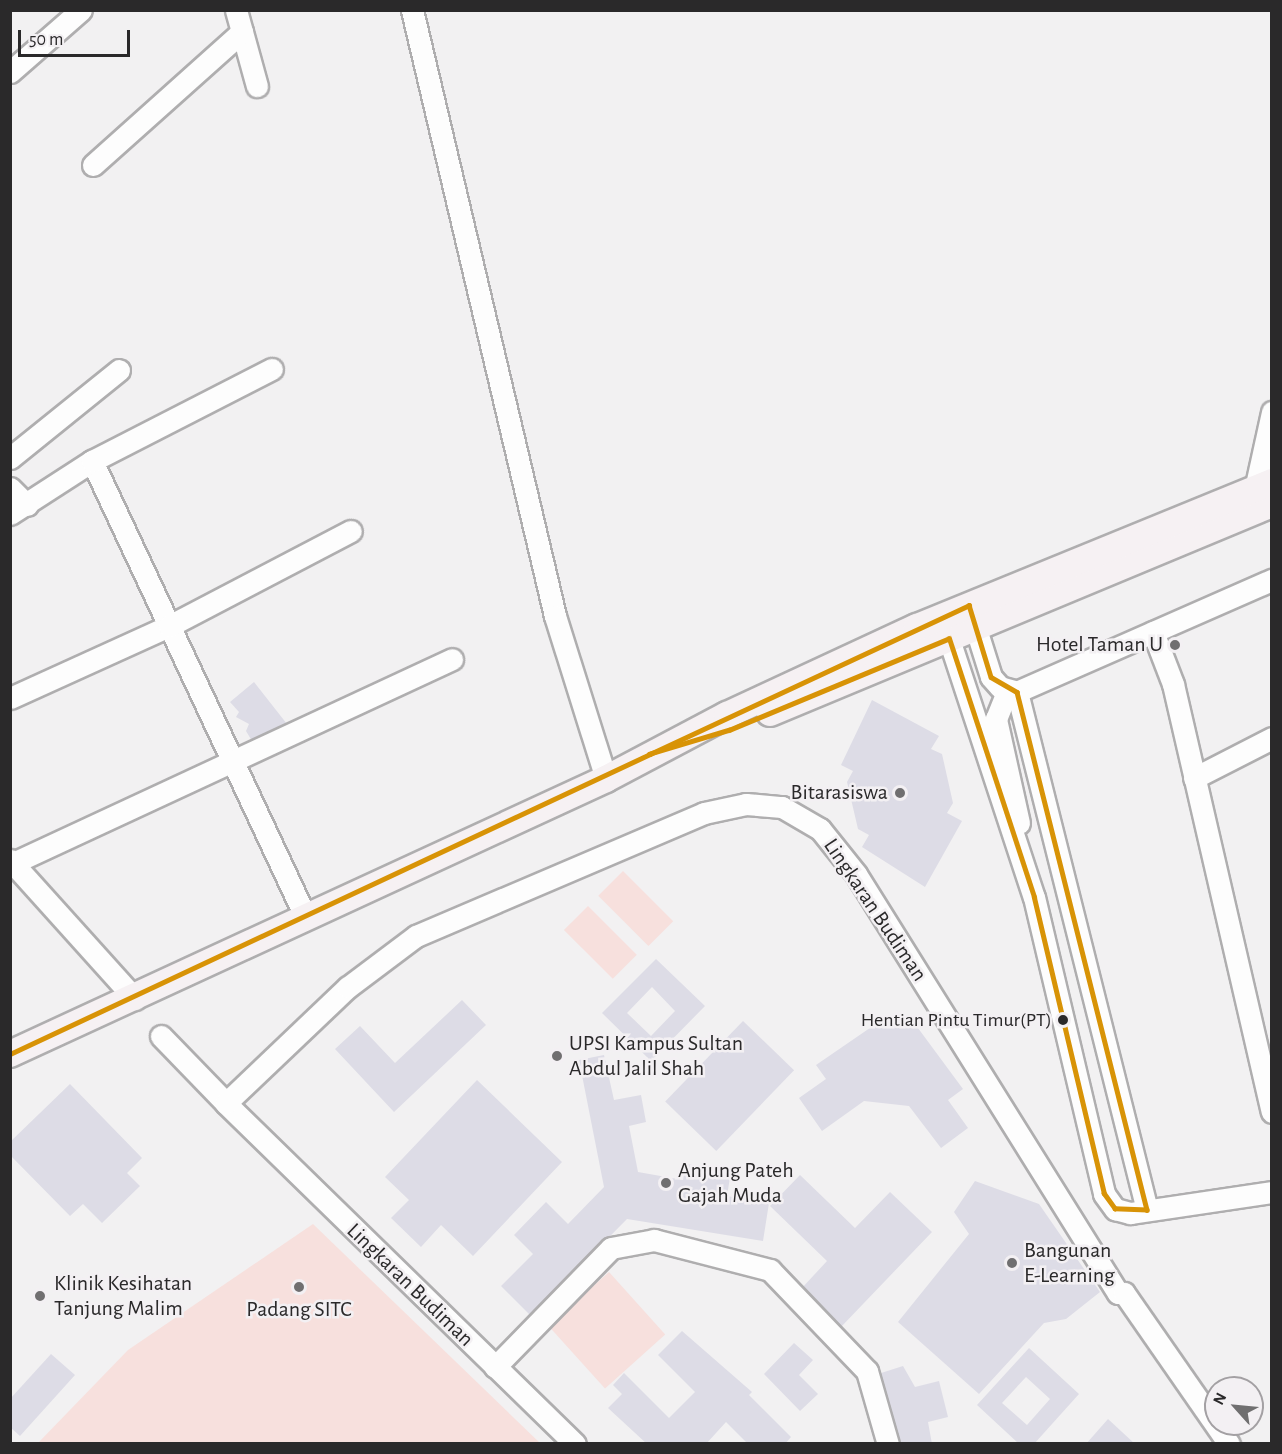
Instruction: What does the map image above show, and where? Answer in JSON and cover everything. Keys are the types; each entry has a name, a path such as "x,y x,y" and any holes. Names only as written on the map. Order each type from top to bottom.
{"main road":[{"path":"946,628 977,630 1267,490"},
{"path":"10,1054 135,999 606,779 650,754 730,729 946,628 969,605 1267,490"}],"street":[{"path":"10,72 81,10"},
{"path":"236,10 257,86"},
{"path":"412,10 555,616 606,779"},
{"path":"93,165 242,32"},
{"path":"10,488 19,509 92,461 272,369"},
{"path":"10,458 119,370"},
{"path":"1267,490 1272,412"},
{"path":"92,461 306,918"},
{"path":"10,698 169,626 351,531"},
{"path":"1272,580 1017,692 1001,702 996,719 1034,897 1104,1194 1115,1209 1147,1210 1272,1192"},
{"path":"969,605 991,677 1000,687 1017,692"},
{"path":"946,628 1034,897"},
{"path":"1153,632 1173,684 1272,1112"},
{"path":"135,999 12,862 452,659"},
{"path":"1017,692 1147,1210"},
{"path":"1194,778 1272,738"},
{"name":"Lingkaran Budiman","path":"226,1103 348,987 416,936 704,813 746,804 782,807 820,829 856,874 1118,1293 1124,1293 1229,1443"},
{"path":"161,1035 226,1103 241,1126 559,1443"},
{"name":"Lingkaran Budiman","path":"241,1126 576,1443"},
{"path":"495,1367 610,1248 654,1240 770,1270 867,1371 888,1443"}],"shaded area":[{"path":"623,871 673,921 648,946 598,896"},
{"path":"588,906 637,955 613,979 564,930"},
{"name":"Padang SITC","path":"313,1224 540,1443 38,1443 128,1350"},
{"path":"609,1272 665,1334 605,1389 549,1326"}],"building":[{"path":"254,682 287,724 252,741 246,731 249,724 236,717 239,712 230,702"},
{"name":"Bitarasiswa","path":"872,700 939,736 931,749 942,754 953,803 947,813 962,821 925,887 862,847 869,835 858,829 847,782 853,771 841,765"},
{"path":"656,959 705,1006 651,1061 602,1013","holes":["652,987 675,1011 651,1036 627,1013"]},
{"path":"462,1000 486,1025 394,1112 335,1049 360,1026 395,1063"},
{"path":"883,1019 915,1024 963,1089 948,1100 968,1128 941,1148 909,1106 864,1101 822,1131 799,1098 826,1079 816,1065"},
{"path":"743,1021 794,1070 716,1151 665,1102"},
{"name":"Anjung Pateh Gajah Muda","path":"604,1055 614,1100 641,1095 646,1122 629,1126 638,1172 683,1180 686,1164 731,1171 727,1196 769,1203 763,1241 627,1219 531,1316 501,1286 533,1254 514,1235 546,1202 568,1224 604,1187 579,1060"},
{"path":"477,1080 562,1162 473,1256 441,1225 421,1247 391,1218 409,1200 385,1177"},
{"path":"70,1084 142,1158 127,1173 140,1186 102,1223 83,1204 70,1216 10,1155 10,1142"},
{"path":"800,1175 855,1228 890,1192 932,1232 841,1327 801,1289 827,1261 770,1206"},
{"name":"Bangunan E-Learning","path":"975,1181 1039,1204 1100,1292 1066,1319 1044,1323 979,1394 898,1322 969,1234 954,1212"},
{"path":"682,1331 752,1392 749,1395 791,1437 785,1444 748,1444 726,1422 706,1444 647,1444 608,1408 622,1394 613,1385 624,1373 669,1418 695,1392 658,1355"},
{"path":"794,1343 813,1360 799,1375 818,1394 800,1411 764,1374"},
{"path":"1029,1348 1079,1394 1034,1444 1019,1444 977,1405","holes":["1026,1377 1050,1399 1027,1425 1002,1403"]},
{"path":"51,1354 75,1375 20,1436 10,1427 10,1399"},
{"path":"903,1366 915,1387 939,1381 948,1417 928,1422 932,1444 895,1444 878,1374"},
{"path":"1108,1419 1135,1444 1086,1444"}],"transit line":[{"path":"969,605 991,677 1017,692 1147,1210 1115,1209 1104,1194 1034,897 949,639 730,730 650,754 969,605"},
{"path":"10,1054 650,754"}],"place":[{"name":"Hotel Taman U","path":"1175,645"},
{"name":"Bitarasiswa","path":"900,793"},
{"name":"Hentian Pintu Timur(PT)","path":"1063,1020"},
{"name":"UPSI Kampus Sultan Abdul Jalil Shah","path":"557,1056"},
{"name":"Anjung Pateh Gajah Muda","path":"666,1183"},
{"name":"Bangunan E-Learning","path":"1012,1263"},
{"name":"Padang SITC","path":"299,1287"},
{"name":"Klinik Kesihatan Tanjung Malim","path":"40,1296"}]}
